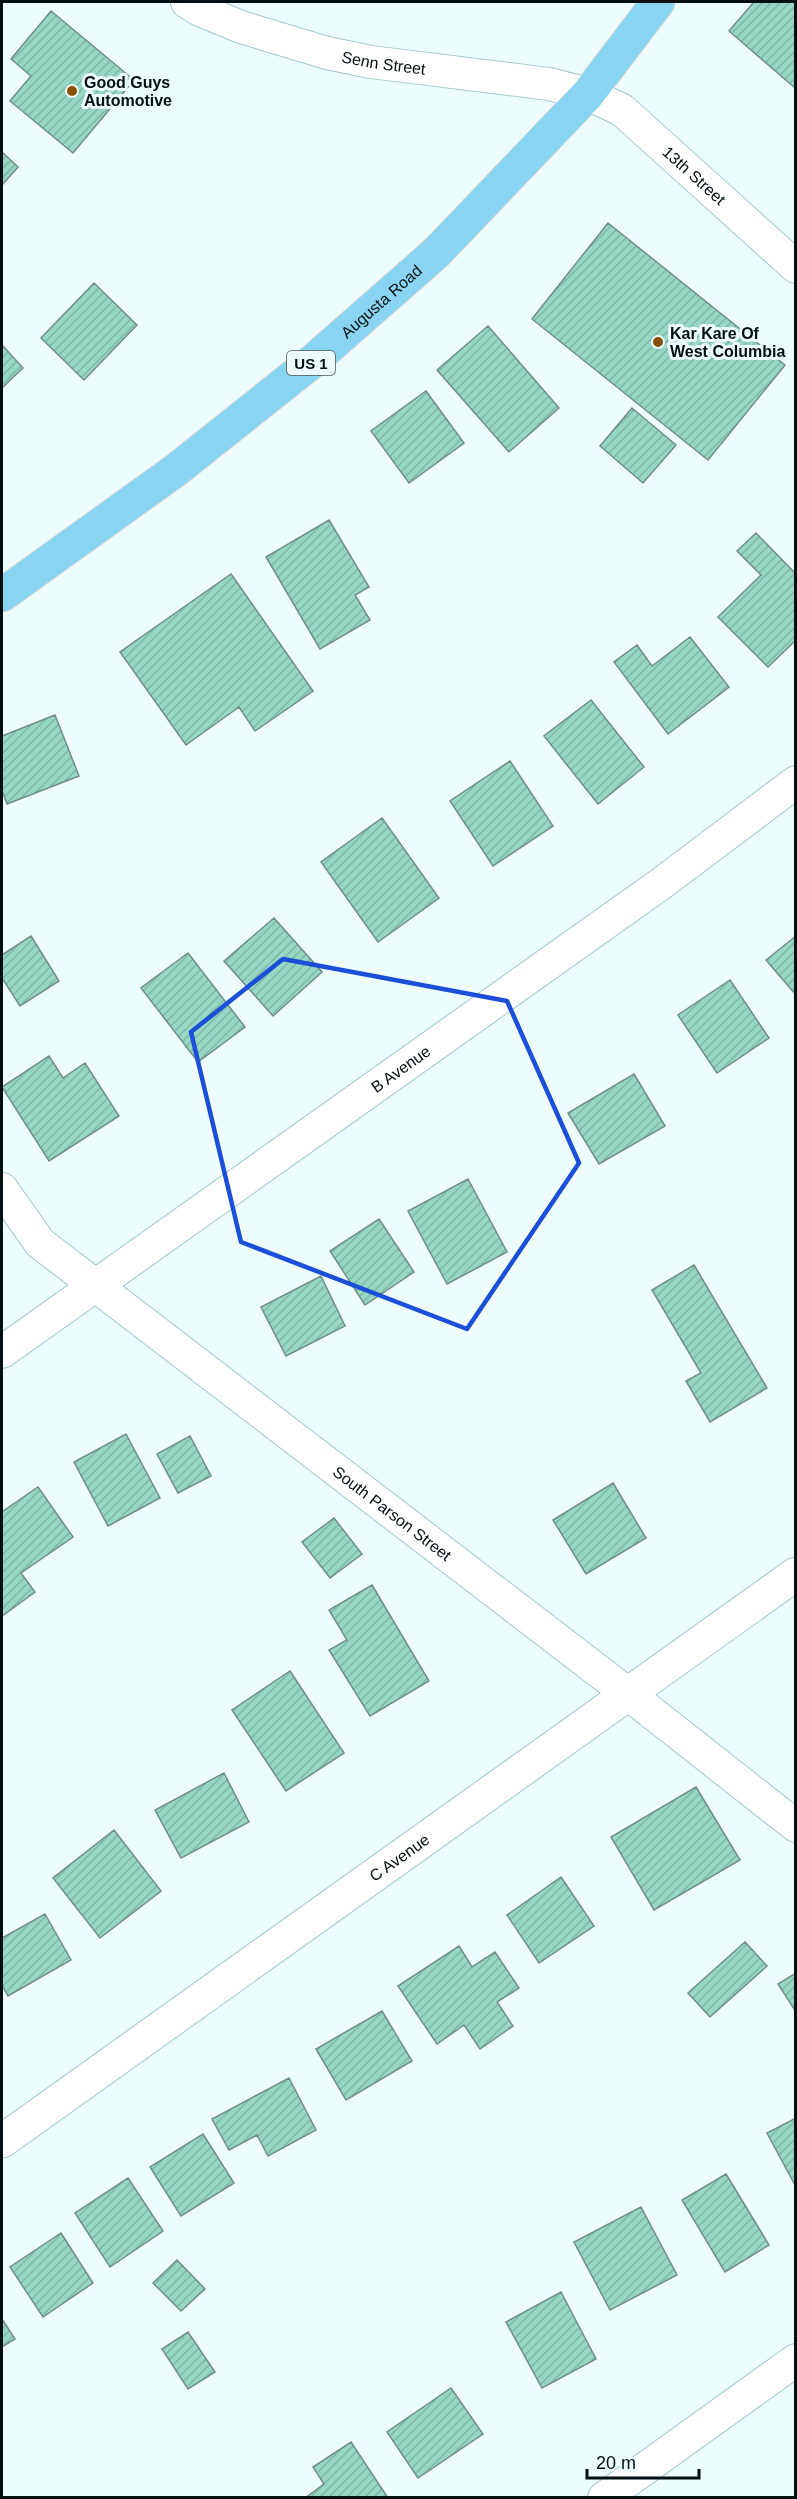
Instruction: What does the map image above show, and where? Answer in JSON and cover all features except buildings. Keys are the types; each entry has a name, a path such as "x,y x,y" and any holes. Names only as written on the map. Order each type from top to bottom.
{"main road":[{"name":"Augusta Road","path":"2,595 176,470 313,361 437,252 588,94 658,2"}],"street":[{"name":"Senn Street","path":"187,2 241,27 327,53 371,62 549,84 588,94"},
{"name":"13th Street","path":"588,94 622,110 795,267"},
{"name":"B Avenue","path":"2,1352 652,890 795,782"},
{"name":"South Parson Street","path":"2,1189 40,1243 627,1693 795,1826"},
{"name":"C Avenue","path":"2,2140 795,1574"},
{"path":"604,2498 795,2360"}],"highlighted area":[{"path":"283,959 507,1001 579,1163 467,1329 241,1242 191,1032"}],"place":[{"name":"Good Guys Automotive","path":"72,91"},
{"name":"Kar Kare Of West Columbia","path":"658,342"}]}
